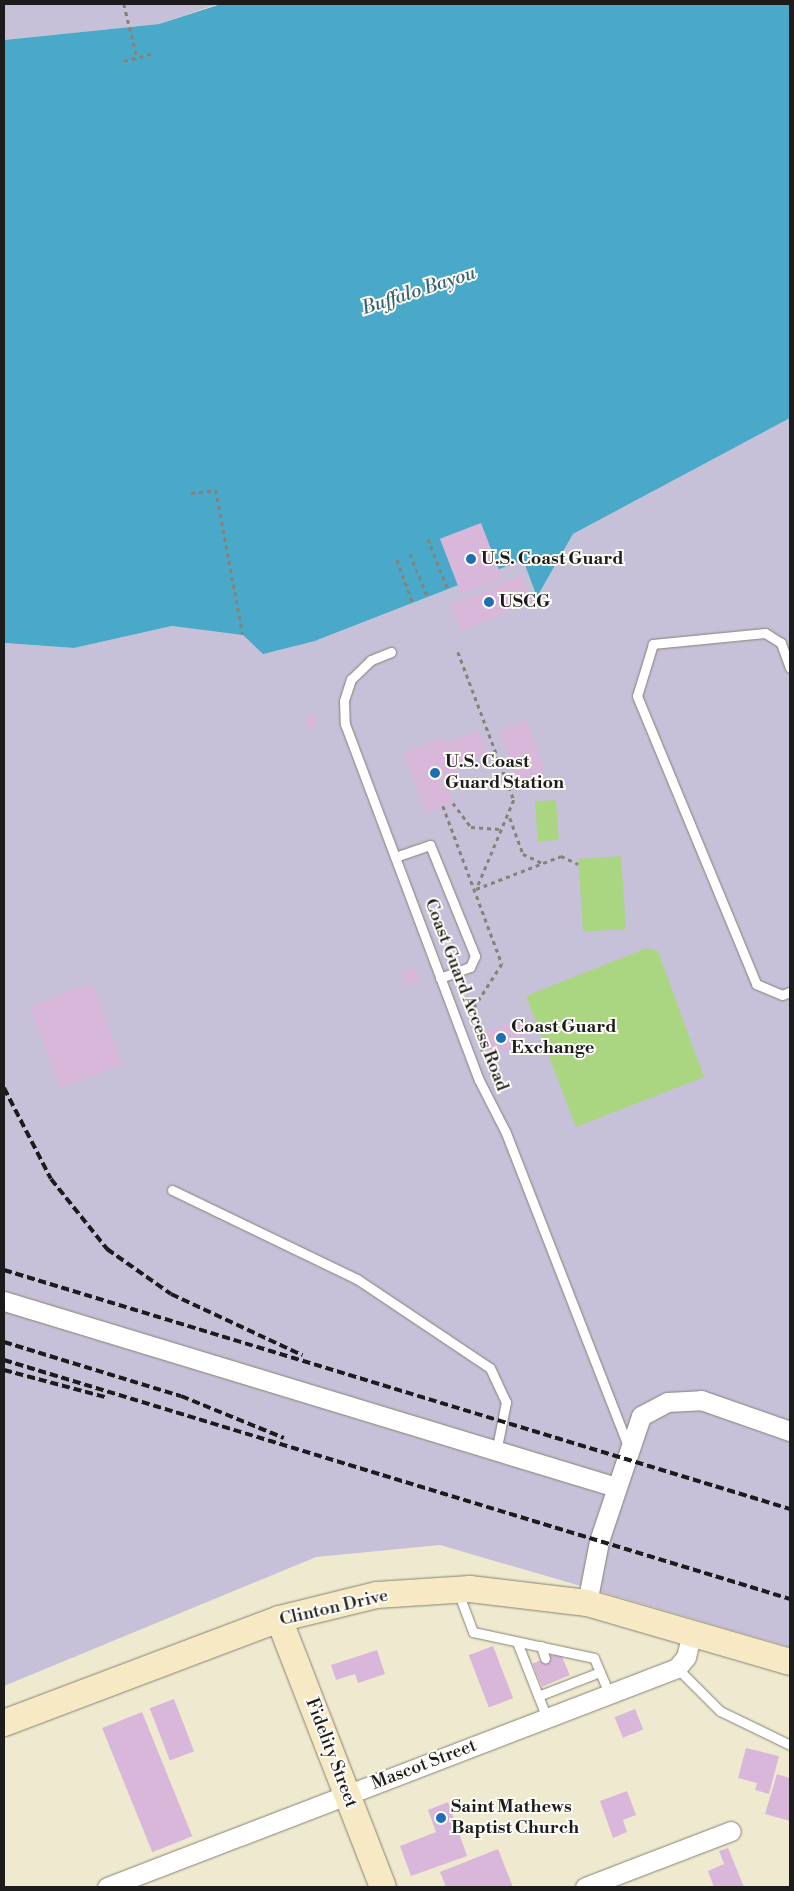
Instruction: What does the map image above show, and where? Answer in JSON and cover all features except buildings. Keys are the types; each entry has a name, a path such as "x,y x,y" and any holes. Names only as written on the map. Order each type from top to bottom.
{"main road":[{"name":"Clinton Drive","path":"4,1723 278,1619 377,1595 457,1590 587,1603 790,1662"},
{"name":"Fidelity Street","path":"278,1619 383,1887"},
{"name":"Clinton Drive","path":"735,1646 790,1668"}],"street":[{"path":"4,1301 616,1487"},
{"path":"587,1603 616,1487 641,1416 667,1402 684,1399 720,1405 790,1431"},
{"path":"677,1668 686,1657 692,1633"},
{"name":"Mascot Street","path":"107,1887 677,1668"},
{"path":"585,1887 731,1831"}],"lane":[{"path":"790,668 781,643 765,633 653,644 637,696 756,984 782,995 790,992"},
{"name":"Coast Guard Access Road","path":"391,652 370,660 351,679 344,701 345,724 440,978 629,1448"},
{"path":"395,857 430,845 475,956 470,966 440,978"},
{"path":"172,1190 357,1279 490,1368 506,1402 496,1452"},
{"path":"457,1590 473,1632 594,1658 608,1694"},
{"path":"517,1642 547,1718"},
{"path":"541,1646 545,1658"},
{"path":"677,1668 720,1711 790,1745"},
{"path":"538,1696 555,1685 600,1672"}],"path":[{"path":"124,4 137,58"},
{"path":"124,61 154,53"},
{"path":"191,493 216,490 243,635"},
{"path":"428,539 448,589"},
{"path":"410,554 428,597"},
{"path":"397,560 414,603"},
{"path":"458,652 511,789 510,818 523,854 543,863"},
{"path":"453,803 471,827 499,829"},
{"path":"443,806 476,889 502,964 468,1015 472,1024"},
{"path":"476,889 499,829 510,818"},
{"path":"476,889 565,855 578,864"},
{"path":"476,1033 497,1087"}],"shaded area":[{"path":"4,4 218,4 159,24 4,40"},
{"path":"790,418 790,1647 440,1545 316,1557 4,1686 4,643 74,648 172,626 318,640 523,560 537,597 573,534"}],"green space":[{"path":"556,800 559,840 538,841 535,801"},
{"path":"621,856 626,929 583,932 578,859"},
{"path":"647,948 658,951 704,1077 576,1127 526,996"}],"water":[{"name":"Buffalo Bayou","path":"221,4 790,4 790,418 573,534 537,597 523,560 315,641 263,654 243,635 172,626 74,648 4,643 4,40 159,24"}],"railway":[{"path":"4,1088 51,1179 107,1249 171,1294 302,1355"},
{"path":"4,1270 790,1509"},
{"path":"4,1342 181,1396 284,1438"},
{"path":"4,1360 790,1599"},
{"path":"4,1370 105,1397"}],"place":[{"name":"U.S. Coast Guard","path":"471,559"},
{"name":"USCG","path":"489,602"},
{"name":"U.S. Coast Guard Station","path":"435,773"},
{"name":"Coast Guard Exchange","path":"501,1038"},
{"name":"Saint Mathews Baptist Church","path":"441,1818"}]}
